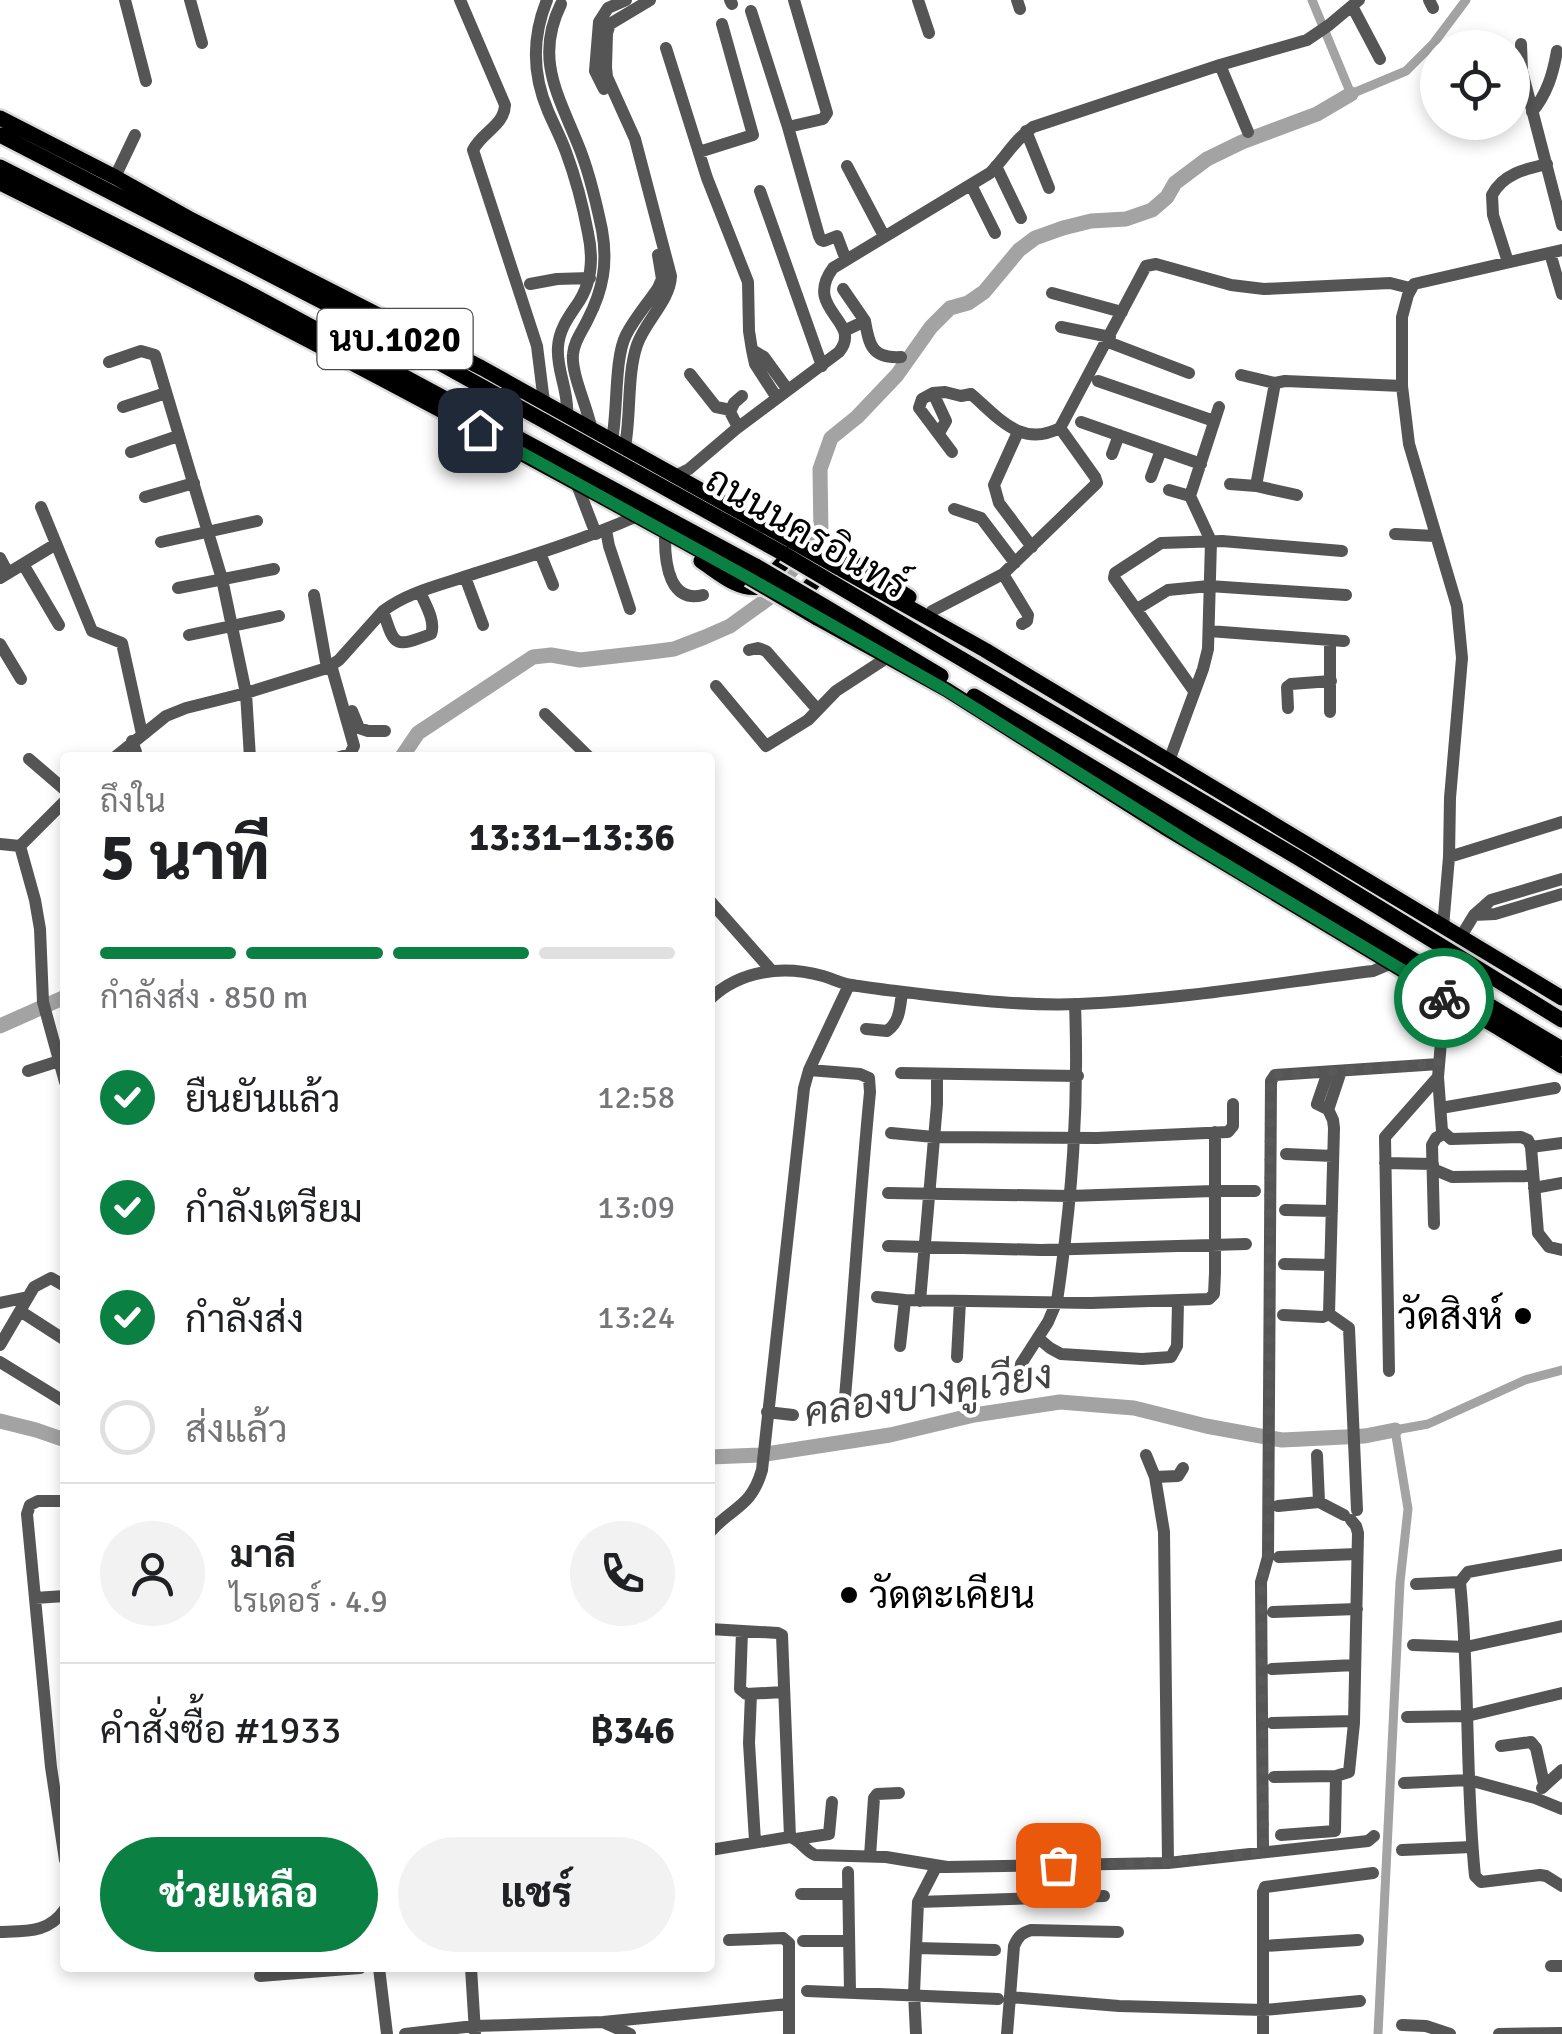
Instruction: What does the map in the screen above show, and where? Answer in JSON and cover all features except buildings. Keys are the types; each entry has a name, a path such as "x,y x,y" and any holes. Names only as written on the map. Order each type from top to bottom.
{"main road":[{"name":"ถนนนครอินทร์","path":"0,118 482,368 681,479 1562,1019"},
{"name":"ถนนนครอินทร์","path":"0,136 788,547"},
{"name":"ถนนนครอินทร์","path":"0,167 150,242 753,572 1562,1048"},
{"name":"ถนนนครอินทร์","path":"0,183 191,278 639,517 753,572"},
{"path":"150,242 243,307"},
{"path":"639,517 733,582 754,590 798,546 797,536 784,527 704,486 681,479"},
{"path":"946,690 882,661 797,612 798,601 834,563 848,558 985,650"},
{"name":"ถนนนครอินทร์","path":"836,576 985,650 1562,998"},
{"name":"ถนนนครอินทร์","path":"821,612 1181,838 1562,1064"},
{"path":"1492,956 1562,1019"}],"street":[{"path":"125,0 146,81"},
{"path":"190,0 202,43"},
{"path":"460,0 505,105 501,121 480,138 473,150 538,346 544,402"},
{"path":"788,127 823,119 827,113 794,0"},
{"path":"918,0 929,33"},
{"path":"556,1 545,82 578,144 605,272 602,288 573,352 567,414"},
{"path":"618,443 625,336 658,288 663,257 620,115 595,70 599,22 608,8 637,2"},
{"path":"681,479 738,427 845,345 847,338 825,301 823,290 824,280 833,268 971,185 996,166 1018,136 1032,127 1314,36 1355,3 1380,58"},
{"path":"751,12 821,240 837,236 846,260"},
{"path":"699,152 753,136 722,24"},
{"path":"666,48 699,152 748,282 752,350 764,357 783,394"},
{"path":"1532,112 1549,84 1558,51"},
{"path":"1220,65 1248,132"},
{"path":"1530,106 1562,225"},
{"path":"1026,131 1049,188"},
{"path":"115,177 136,135"},
{"path":"1508,262 1493,215 1492,195 1504,180 1547,164"},
{"path":"847,166 884,236"},
{"path":"996,166 1021,218"},
{"path":"971,185 995,233"},
{"path":"760,191 822,366"},
{"path":"591,428 558,359 560,335 590,278 594,228"},
{"path":"952,452 939,432 946,418 933,394 972,394 1018,432 1034,435 1060,428 1146,266 1151,264 1231,285 1264,289 1412,286 1556,251 1562,294"},
{"path":"530,284 590,278"},
{"path":"1412,286 1402,317 1402,386 1409,444 1457,606 1462,658 1443,927"},
{"path":"843,289 865,320 869,344 874,350 882,356 901,356"},
{"path":"798,298 823,290"},
{"path":"1052,294 1122,312"},
{"path":"578,304 592,311"},
{"path":"844,331 865,320"},
{"path":"1061,327 1109,340 1189,373"},
{"path":"109,362 142,351 156,354 222,579 246,693 250,752"},
{"path":"690,374 716,407 730,410"},
{"path":"1241,375 1276,382 1402,386"},
{"path":"1098,381 1214,422"},
{"path":"1256,486 1276,382"},
{"path":"122,407 166,393"},
{"path":"730,410 742,396"},
{"path":"1170,761 1203,669 1209,632 1212,541 1190,496 1219,407"},
{"path":"730,410 738,427"},
{"path":"1080,422 1200,464"},
{"path":"932,611 1003,574 1097,483 1060,428"},
{"path":"1018,432 994,484 999,503 1032,547"},
{"path":"131,452 178,436"},
{"path":"1112,454 1118,436"},
{"path":"1151,477 1161,450"},
{"path":"576,482 608,546 630,609"},
{"path":"145,498 194,483"},
{"path":"1230,484 1296,495"},
{"path":"1169,490 1190,496"},
{"path":"41,507 92,631 122,643 137,737 135,752"},
{"path":"954,508 981,518 1016,563"},
{"path":"121,752 166,716 332,664 383,611 420,592 639,517"},
{"path":"161,542 257,521"},
{"path":"1396,534 1435,536"},
{"path":"666,539 665,556 676,591 685,596 703,595"},
{"path":"1194,691 1114,578 1115,573 1160,543 1212,541 1342,551"},
{"path":"0,558 4,575 56,544"},
{"path":"540,552 553,585"},
{"path":"22,564 59,625"},
{"path":"178,588 274,569"},
{"path":"1003,574 1028,615 1022,624"},
{"path":"465,577 483,625"},
{"path":"1136,610 1168,590 1209,586 1346,595"},
{"path":"383,611 396,642 403,644 431,634 434,628 420,592"},
{"path":"314,595 354,746 351,752"},
{"path":"189,635 279,616"},
{"path":"1209,632 1337,641 1330,681 1330,712"},
{"path":"0,644 21,679"},
{"path":"750,650 766,650 817,709"},
{"path":"716,686 766,746 808,720 836,691 882,661"},
{"path":"332,664 357,725 368,731 386,731"},
{"path":"1288,708 1286,694 1290,684 1330,681"},
{"path":"544,714 584,752"},
{"path":"30,759 60,786"},
{"path":"20,846 60,807"},
{"path":"1449,857 1562,822"},
{"path":"0,844 20,846"},
{"path":"20,846 40,929 43,1002 60,1064"},
{"path":"1460,938 1474,915 1491,900 1518,900 1561,885"},
{"path":"715,906 772,970"},
{"path":"715,995 740,978 772,970 902,992 1010,1003 1076,1004 1175,996 1373,970 1392,963"},
{"path":"715,1526 752,1495 762,1470 804,1088 850,985"},
{"path":"866,1029 887,1031 894,1026 902,992"},
{"path":"1444,995 1438,1071 1444,1134"},
{"path":"1018,1388 1021,1364 1057,1301 1076,1138 1076,1004"},
{"path":"28,1071 59,1061"},
{"path":"809,1070 860,1074 869,1078 870,1084 845,1396"},
{"path":"1264,1852 1261,1582 1268,1557 1270,1081 1274,1075 1334,1071 1438,1071"},
{"path":"1329,1314 1333,1120 1327,1107 1318,1104 1334,1071"},
{"path":"1389,1371 1384,1137 1438,1071"},
{"path":"901,1073 1078,1076"},
{"path":"900,1346 924,1248 937,1104 936,1074"},
{"path":"1442,1108 1555,1088"},
{"path":"891,1134 1076,1138 1228,1132 1233,1104"},
{"path":"877,1297 1091,1303 1209,1300 1214,1294 1215,1132"},
{"path":"1444,1134 1451,1139 1524,1138 1532,1147 1538,1233 1549,1246 1562,1250"},
{"path":"1434,1224 1433,1143 1444,1134"},
{"path":"1532,1147 1562,1143"},
{"path":"1286,1154 1333,1156"},
{"path":"1385,1163 1433,1166 1452,1177 1562,1182"},
{"path":"888,1193 1070,1196 1254,1192"},
{"path":"1284,1210 1332,1211"},
{"path":"888,1246 1246,1244"},
{"path":"1284,1264 1330,1265"},
{"path":"0,1345 34,1287 51,1278 60,1283"},
{"path":"0,1303 28,1296"},
{"path":"957,1356 960,1301"},
{"path":"1038,1338 1061,1354 1171,1357 1177,1346 1178,1302"},
{"path":"20,1312 60,1337"},
{"path":"1284,1316 1329,1314"},
{"path":"1274,1776 1336,1776 1349,1772 1358,1554 1351,1515 1357,1486 1353,1392 1349,1328 1329,1314"},
{"path":"0,1362 60,1399"},
{"path":"767,1412 793,1416"},
{"path":"1146,1455 1155,1477 1164,1532 1168,1862"},
{"path":"1317,1455 1319,1502"},
{"path":"1155,1477 1178,1476 1182,1468"},
{"path":"60,1500 38,1501 27,1509 60,1827"},
{"path":"1278,1506 1319,1502 1351,1515"},
{"path":"1279,1557 1358,1554"},
{"path":"1562,1555 1468,1572 1460,1582 1475,1876 1481,1882 1540,1875 1562,1886"},
{"path":"1416,1584 1460,1582"},
{"path":"36,1598 60,1596"},
{"path":"1273,1612 1357,1609"},
{"path":"1413,1645 1466,1647 1562,1626"},
{"path":"715,1629 782,1636 793,1838 815,1855 870,1856 936,1867 1168,1862 1368,1841 1374,1836"},
{"path":"742,1632 742,1693 784,1692"},
{"path":"1272,1670 1355,1665"},
{"path":"1407,1717 1467,1716 1562,1693"},
{"path":"751,1694 749,1742 755,1841"},
{"path":"1272,1723 1354,1721"},
{"path":"1501,1746 1531,1742 1536,1748 1544,1784"},
{"path":"1535,1798 1544,1784 1562,1770"},
{"path":"1281,1835 1335,1831 1336,1776"},
{"path":"1404,1782 1469,1780 1562,1809"},
{"path":"870,1856 874,1798 899,1793"},
{"path":"715,1849 829,1834 832,1802"},
{"path":"1402,1850 1472,1847"},
{"path":"916,2034 918,1902 936,1867"},
{"path":"848,1872 850,1992"},
{"path":"1263,2034 1266,1887 1373,1873"},
{"path":"802,1894 848,1894"},
{"path":"918,1902 1104,1896"},
{"path":"0,1932 43,1928 60,1916"},
{"path":"1008,2034 1004,1998 1017,1938 1032,1930 1118,1932"},
{"path":"729,1940 787,1940 789,2034"},
{"path":"1264,1946 1358,1940"},
{"path":"803,1941 849,1941"},
{"path":"916,1948 996,1950"},
{"path":"260,1976 310,1972"},
{"path":"379,1972 387,2034"},
{"path":"471,1972 474,2030"},
{"path":"807,1990 1264,2010 1360,2001"},
{"path":"405,2034 603,2022 788,2004"},
{"path":"603,2022 630,2034"},
{"path":"1402,2025 1426,2026 1450,2034"},
{"path":"1499,2034 1562,2033"}],"waterway":[{"path":"1312,0 1351,94 1406,71 1433,44 1466,0"},
{"path":"405,752 418,733 533,657 551,655 580,660 674,649 730,626 769,598 821,534 820,469 831,438 897,375 931,327 950,308 968,303 984,292 1019,250 1035,238 1091,221 1126,219 1152,210 1175,183 1207,159 1317,114 1351,94"},
{"path":"0,1026 60,999"},
{"path":"1378,2034 1400,1582 1408,1509 1395,1430 1428,1424 1525,1380 1562,1370"},
{"name":"คลองบางคูเวียง","path":"715,1457 760,1455 890,1435 974,1415 1060,1402 1134,1408 1282,1440 1365,1436 1395,1430"},
{"name":"คลองบางคูเวียง","path":"0,1421 60,1438"}],"way so far":[{"path":"1058,1865 1168,1862 1264,1852 1261,1582 1268,1557 1270,1081 1274,1075 1438,1064 1444,998"}],"place":[{"name":"วัดสิงห์","path":"1523,1316"},
{"name":"วัดตะเคียน","path":"849,1595"}],"route":[{"path":"480,430 946,690 1444,998"}]}
